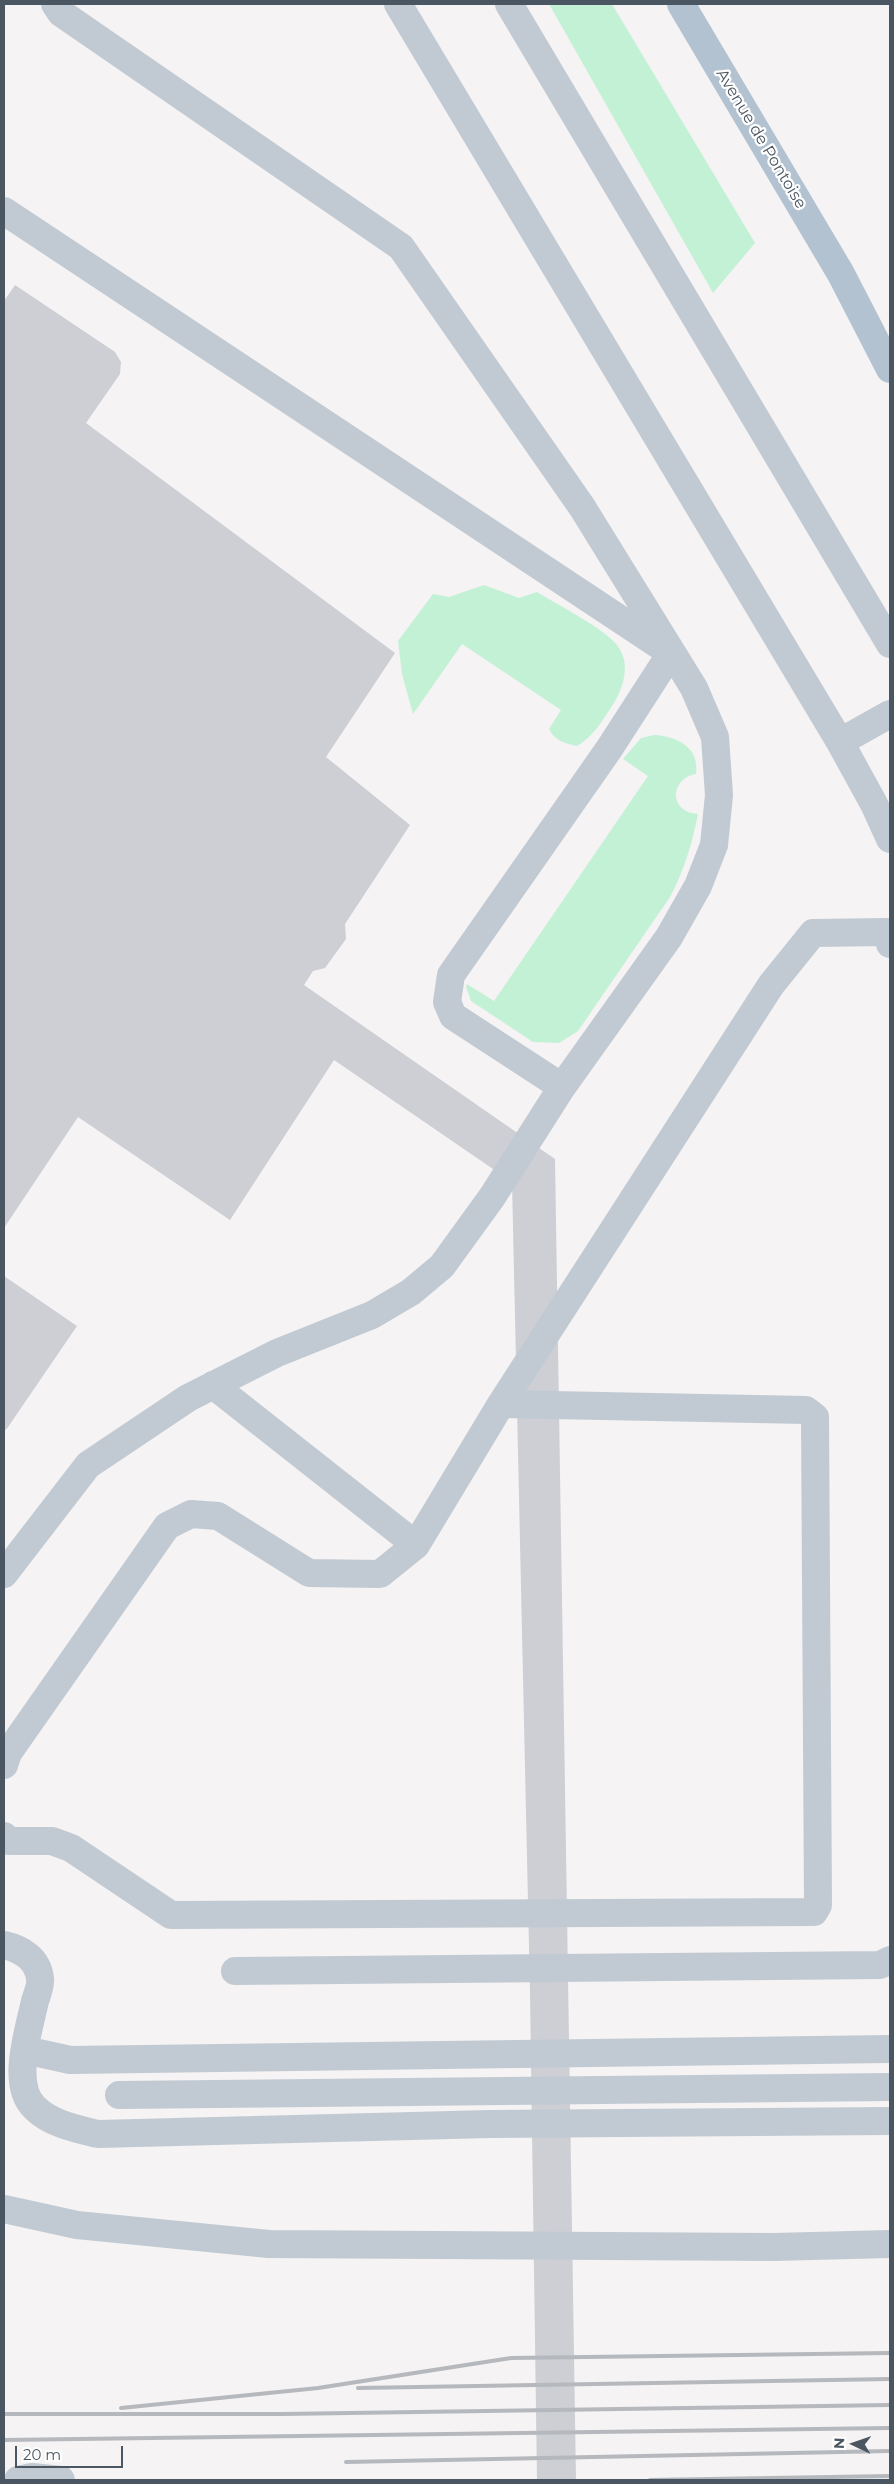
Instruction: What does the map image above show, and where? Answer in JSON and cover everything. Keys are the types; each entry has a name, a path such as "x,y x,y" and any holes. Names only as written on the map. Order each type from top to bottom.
{"main road":[{"name":"Avenue de Pontoise","path":"681,4 841,274 890,369"},
{"name":"Avenue de Pontoise","path":"841,274 890,343"}],"lane":[{"path":"4,1574 88,1465 188,1398 277,1353 372,1315 411,1292 442,1266 492,1197 562,1088 669,937 698,886 714,845 719,795 715,737 694,688 582,507 401,248 61,13 55,4"},
{"path":"398,4 840,742 874,804 890,839"},
{"path":"508,4 890,644"},
{"path":"4,211 671,653"},
{"path":"562,1088 453,1016 447,1002 451,974 609,749 671,653"},
{"path":"840,742 890,714"},
{"path":"4,1765 8,1753 167,1526 191,1514 218,1516 309,1573 380,1574 416,1545 501,1404 771,985 813,933 887,932 890,944"},
{"path":"213,1385 416,1545"},
{"path":"4,1836 9,1841 52,1841 71,1848 171,1915 814,1912 818,1905 815,1416 806,1410 501,1404"},
{"path":"4,1945 20,1949 34,1961 40,1979 25,2050 22,2086 34,2108 63,2125 98,2134 480,2124 890,2121"},
{"path":"235,1971 880,1964 890,1960"},
{"path":"25,2050 70,2060 890,2049"},
{"path":"120,2095 890,2087"},
{"path":"225,2131 277,2093"},
{"path":"4,2209 77,2225 269,2244 763,2247 890,2244"},
{"path":"18,2480 32,2477 60,2480"}],"green space":[{"path":"549,4 612,4 755,243 713,293"},
{"path":"484,585 519,598 537,592 601,631 622,652 625,668 620,692 597,728 577,746 560,741 549,729 561,710 462,644 413,714 402,674 398,641 433,594 449,597"},
{"path":"654,735 670,738 685,745 694,757 696,765 696,774 689,776 679,784 676,795 680,806 687,812 698,814 683,867 670,897 578,1031 559,1043 533,1042 471,1001 466,987 467,984 494,1001 648,776 623,759 641,738"}],"building":[{"path":"15,285 115,352 121,362 120,374 86,423 395,653 326,757 410,825 345,924 346,939 325,968 313,971 304,985 555,1159 576,2480 537,2480 530,1992 512,1182 334,1060 230,1220 78,1117 4,1228 4,301"},
{"path":"4,1276 77,1326 6,1430 4,1428"}],"railway":[{"path":"121,2408 318,2388 511,2358 890,2353"},
{"path":"358,2388 890,2379"},
{"path":"4,2414 282,2414 890,2405"},
{"path":"4,2440 890,2428"},
{"path":"346,2462 890,2451"},
{"path":"650,2480 890,2476"}]}
